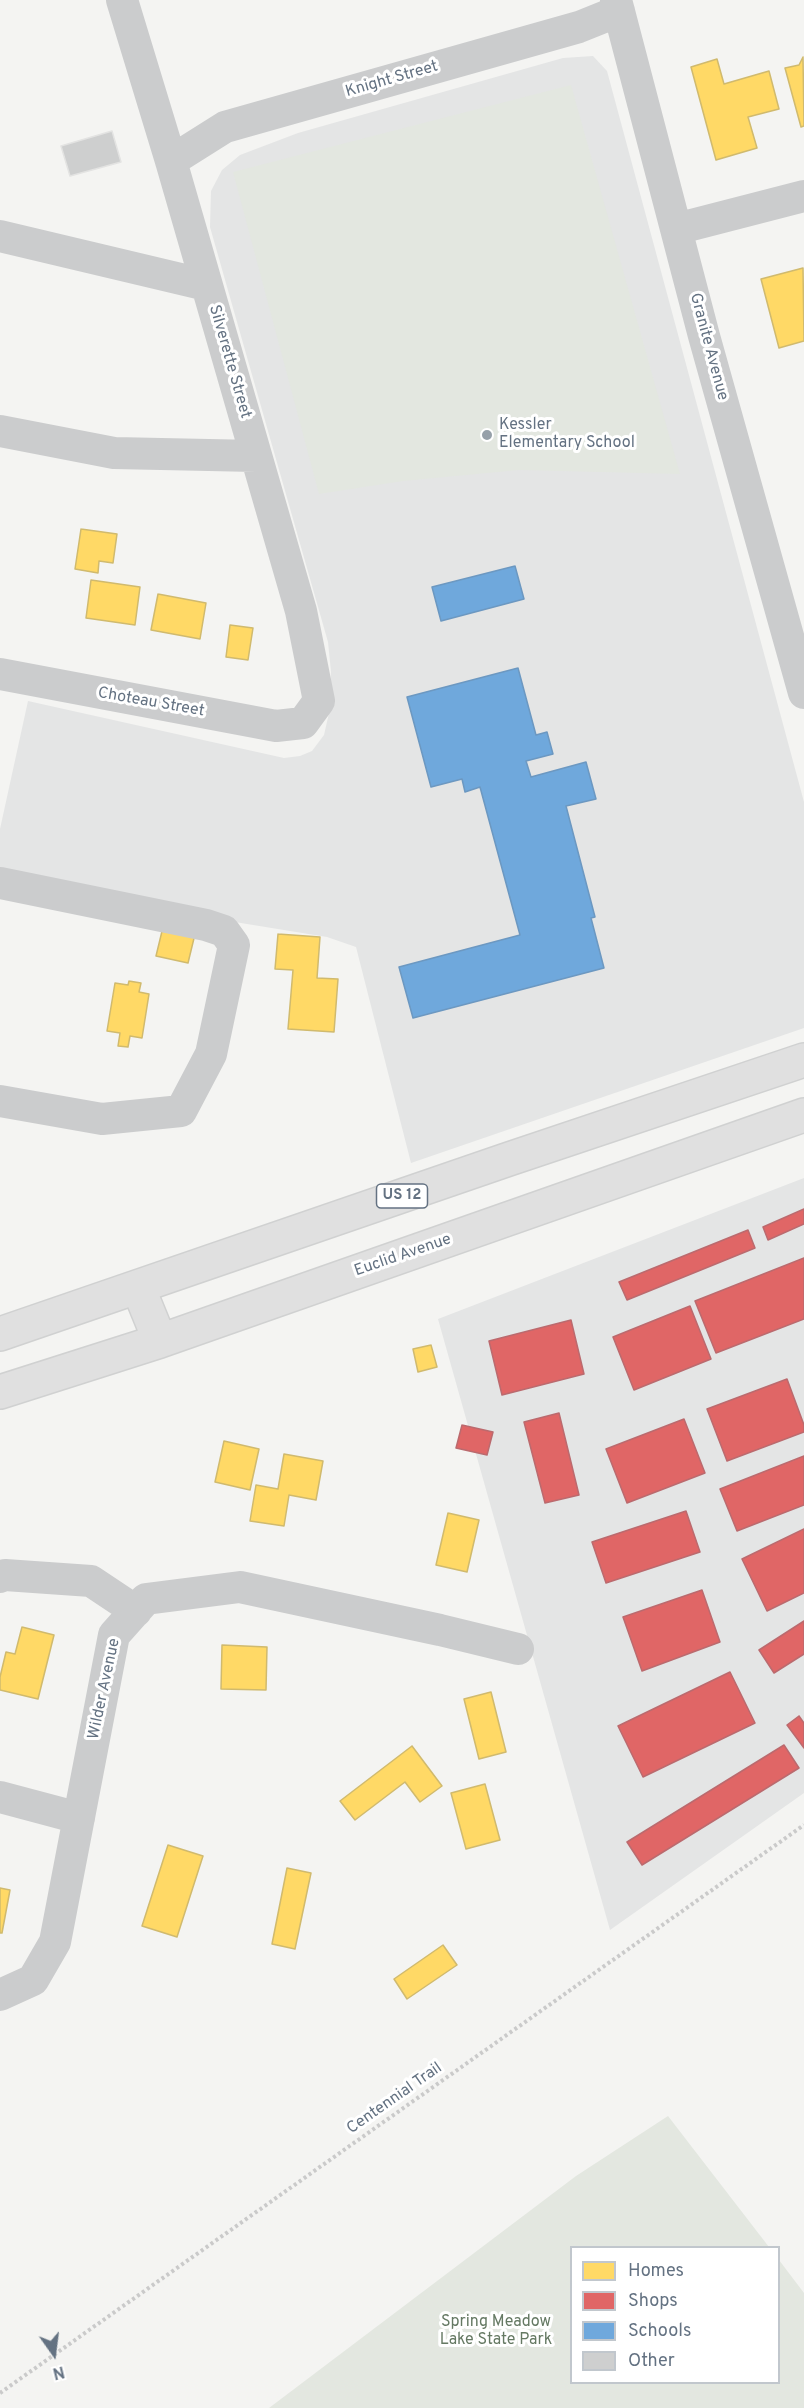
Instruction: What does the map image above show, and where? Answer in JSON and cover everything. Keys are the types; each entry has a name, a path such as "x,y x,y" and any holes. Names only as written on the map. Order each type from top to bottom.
{"highway":[{"name":"US 12","path":"0,1334 804,1060"},
{"name":"Euclid Avenue","path":"0,1392 160,1341 804,1115"},
{"path":"138,1287 160,1341"}],"street":[{"name":"Silverette Street","path":"122,0 171,160 301,611 318,701 303,723"},
{"name":"Knight Street","path":"171,160 225,127 579,27 617,6"},
{"name":"Granite Avenue","path":"617,6 676,229 794,621 804,693"},
{"path":"676,229 804,196"},
{"path":"0,236 206,285"},
{"path":"0,431 114,453 256,456"},
{"name":"Choteau Street","path":"0,674 276,726 303,723"},
{"path":"0,883 206,926 224,931 234,945 211,1054 181,1111 102,1119 0,1101"},
{"path":"0,1577 5,1575 91,1581 136,1611"},
{"name":"Wilder Avenue","path":"0,1995 33,1980 55,1942 114,1635 146,1599 240,1587 518,1649"},
{"path":"0,1797 79,1818"}],"path":[{"name":"Centennial Trail","path":"0,2393 804,1825"}],"shaded area":[{"name":"Kessler Elementary School","path":"593,56 607,71 804,802 804,1028 411,1163 356,947 327,937 204,917 0,874 0,829 28,701 284,758 300,756 312,751 324,735 329,713 331,672 328,642 210,227 211,191 222,170 240,155 298,133 563,58"},
{"path":"804,1178 804,1793 610,1930 438,1319"}],"green space":[{"path":"571,85 680,474 519,470 403,481 319,494 233,172"},
{"name":"Spring Meadow Lake State Park","path":"668,2116 768,2246 570,2246 570,2384 780,2384 780,2261 804,2293 804,2408 269,2408 576,2176"}],"building: Homes":[{"path":"803,57 804,126 801,127 785,68 799,65"},
{"path":"717,59 724,84 769,71 779,109 748,117 757,148 716,160 691,67"},
{"path":"803,268 804,341 779,348 761,279"},
{"path":"81,529 117,534 113,563 99,561 98,573 75,569"},
{"path":"91,580 140,587 135,625 86,618"},
{"path":"158,594 206,603 200,639 151,630"},
{"path":"230,625 253,628 248,660 226,657"},
{"path":"164,923 196,930 188,963 156,956"},
{"path":"278,934 320,937 317,978 338,979 334,1032 288,1029 293,970 275,969"},
{"path":"129,981 141,983 139,992 149,994 142,1038 130,1036 128,1047 118,1046 120,1033 107,1031 115,983 128,985"},
{"path":"431,1345 437,1367 418,1372 413,1349"},
{"path":"224,1441 259,1449 250,1490 215,1482"},
{"path":"284,1454 323,1461 316,1500 289,1495 284,1526 250,1521 256,1485 278,1489"},
{"path":"448,1513 479,1520 467,1572 436,1565"},
{"path":"22,1627 54,1635 38,1699 0,1690 0,1677 6,1652 15,1654"},
{"path":"222,1645 267,1647 266,1690 221,1689"},
{"path":"491,1692 506,1752 479,1759 464,1699"},
{"path":"412,1746 442,1786 420,1802 405,1782 355,1820 340,1801"},
{"path":"485,1784 500,1840 466,1849 451,1793"},
{"path":"168,1845 203,1856 177,1937 142,1926"},
{"path":"287,1868 311,1873 295,1949 272,1944"},
{"path":"0,1888 10,1890 2,1933 0,1933"},
{"path":"443,1945 457,1965 407,1999 394,1979"}],"building: Shops":[{"path":"804,1209 804,1224 768,1240 763,1227"},
{"path":"748,1230 755,1248 627,1300 619,1282"},
{"path":"804,1258 804,1319 716,1353 695,1301"},
{"path":"690,1306 711,1359 634,1390 613,1337"},
{"path":"571,1320 584,1374 502,1395 489,1341"},
{"path":"787,1379 804,1425 804,1432 727,1461 707,1409"},
{"path":"559,1413 579,1495 545,1503 524,1422"},
{"path":"684,1419 705,1473 627,1503 606,1449"},
{"path":"462,1425 493,1432 487,1455 456,1448"},
{"path":"804,1456 804,1505 737,1531 720,1489"},
{"path":"686,1511 700,1552 606,1583 592,1542"},
{"path":"804,1529 804,1593 767,1611 742,1559"},
{"path":"702,1590 720,1642 642,1671 623,1617"},
{"path":"804,1621 804,1654 774,1673 759,1650"},
{"path":"730,1672 755,1723 643,1777 618,1726"},
{"path":"799,1716 804,1723 804,1748 787,1725"},
{"path":"784,1745 799,1768 642,1865 627,1842"}],"building: Schools":[{"path":"515,566 524,599 441,621 432,587"},
{"path":"518,668 536,735 547,732 553,754 526,761 531,777 586,762 596,799 566,806 595,917 591,918 604,968 413,1018 399,967 520,935 480,787 465,792 462,779 431,787 407,697"}],"building: Other":[{"path":"112,131 121,162 70,176 61,146"}],"place":[{"name":"Kessler Elementary School","path":"487,435"}]}
